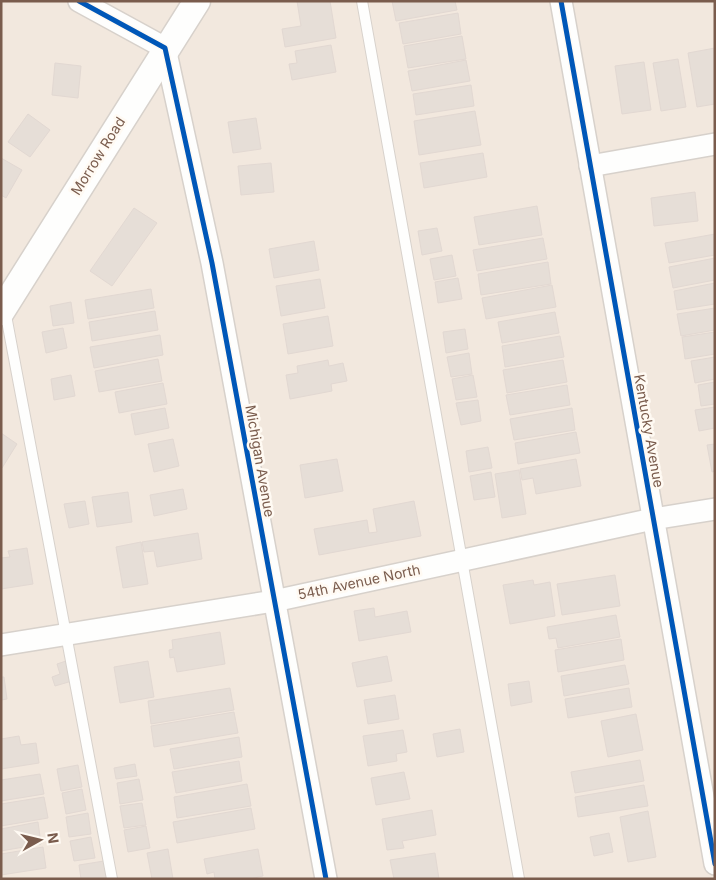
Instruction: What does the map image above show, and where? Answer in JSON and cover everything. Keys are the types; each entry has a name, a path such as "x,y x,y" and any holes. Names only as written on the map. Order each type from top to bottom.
{"street":[{"path":"79,1 165,48"},
{"name":"Morrow Road","path":"3,309 165,48 197,1"},
{"name":"Kentucky Avenue","path":"561,1 715,864"},
{"name":"Michigan Avenue","path":"165,48 212,263 326,879"},
{"path":"590,166 715,144"},
{"name":"54th Avenue North","path":"1,645 274,600 653,519 715,509"}],"lane":[{"path":"362,1 519,879"},
{"path":"3,309 112,879"}],"shaded area":[{"path":"1,1 715,1 715,513 1,642"},
{"path":"715,516 715,879 1,879 1,645"}],"building":[{"path":"297,1 330,1 336,38 285,47 282,29 301,26"},
{"path":"392,1 455,1 457,10 396,21"},
{"path":"458,13 461,34 403,44 399,23"},
{"path":"462,36 466,59 408,68 404,46"},
{"path":"331,45 336,72 292,80 289,64 297,63 295,51"},
{"path":"715,48 715,104 697,107 688,53"},
{"path":"678,59 686,107 661,111 653,63"},
{"path":"466,60 470,81 412,91 408,71"},
{"path":"644,62 651,110 622,114 615,66"},
{"path":"55,63 81,66 78,98 52,95"},
{"path":"471,85 474,106 416,115 413,94"},
{"path":"475,111 481,145 419,155 414,121"},
{"path":"28,114 50,130 30,157 8,142"},
{"path":"256,118 261,149 233,153 228,122"},
{"path":"483,153 487,177 424,188 420,163"},
{"path":"1,158 22,170 6,198 1,195"},
{"path":"271,163 274,192 241,195 238,166"},
{"path":"695,192 698,221 654,226 651,198"},
{"path":"537,206 542,235 479,245 474,217"},
{"path":"134,208 157,223 112,286 90,271"},
{"path":"437,228 442,251 422,255 418,231"},
{"path":"715,234 715,255 669,263 665,243"},
{"path":"543,238 547,259 477,271 473,250"},
{"path":"314,241 319,270 274,278 269,249"},
{"path":"452,255 456,276 434,280 430,259"},
{"path":"715,258 715,280 673,288 669,267"},
{"path":"548,262 551,284 481,295 478,274"},
{"path":"458,278 462,299 438,303 435,282"},
{"path":"320,279 325,308 281,316 276,286"},
{"path":"715,283 715,304 677,310 674,291"},
{"path":"552,285 556,307 486,319 482,298"},
{"path":"151,289 154,308 88,319 85,300"},
{"path":"71,302 74,323 53,326 50,306"},
{"path":"715,308 715,330 681,336 677,314"},
{"path":"155,311 158,330 92,341 89,322"},
{"path":"555,312 559,333 502,343 498,322"},
{"path":"328,316 333,346 288,354 283,324"},
{"path":"63,328 67,348 46,353 42,332"},
{"path":"465,329 468,349 446,353 443,332"},
{"path":"715,332 715,354 685,359 682,337"},
{"path":"160,335 163,355 94,368 90,347"},
{"path":"560,336 564,357 505,367 502,346"},
{"path":"469,353 472,374 451,377 447,357"},
{"path":"715,357 715,379 695,383 691,361"},
{"path":"158,359 162,381 99,392 95,371"},
{"path":"328,360 329,366 343,363 347,381 331,384 332,391 290,399 286,375 298,373 297,366"},
{"path":"563,360 567,382 507,393 503,370"},
{"path":"71,375 75,396 54,400 51,379"},
{"path":"473,375 477,397 456,400 452,379"},
{"path":"715,382 715,404 701,406 698,385"},
{"path":"163,383 167,404 119,413 115,392"},
{"path":"567,385 570,405 510,415 506,395"},
{"path":"478,400 481,421 461,425 456,403"},
{"path":"715,407 715,428 699,431 695,410"},
{"path":"165,408 169,428 135,435 131,414"},
{"path":"572,408 575,430 514,440 510,419"},
{"path":"576,432 580,453 518,464 515,443"},
{"path":"1,433 17,444 2,468 1,467"},
{"path":"173,439 179,466 154,472 148,444"},
{"path":"715,444 715,471 712,472 707,445"},
{"path":"488,447 492,468 469,472 466,451"},
{"path":"337,459 343,491 305,498 300,465"},
{"path":"576,459 581,486 536,494 533,478 522,480 520,469"},
{"path":"519,470 526,514 502,518 495,474"},
{"path":"491,472 495,497 474,500 470,476"},
{"path":"183,489 187,509 154,516 150,495"},
{"path":"128,492 132,522 97,527 92,497"},
{"path":"85,501 89,524 69,528 64,504"},
{"path":"414,501 421,536 319,555 314,529 367,520 369,533 377,532 373,509"},
{"path":"198,533 202,559 157,567 154,551 144,552 142,542"},
{"path":"141,542 148,584 123,588 116,547"},
{"path":"27,548 33,584 1,589 1,558 10,557 8,551"},
{"path":"615,575 620,606 562,615 557,584"},
{"path":"533,580 534,585 550,582 555,616 510,624 503,585"},
{"path":"374,608 375,617 407,611 411,632 359,641 354,611"},
{"path":"616,615 620,637 558,648 556,638 549,639 547,627"},
{"path":"220,632 225,664 177,672 174,657 170,658 169,650 173,649 172,640"},
{"path":"621,639 624,660 558,672 555,650"},
{"path":"387,656 392,681 357,687 352,663"},
{"path":"66,661 72,681 55,686 52,677 60,674 57,664"},
{"path":"148,661 154,697 120,703 114,667"},
{"path":"625,665 629,684 564,696 561,676"},
{"path":"1,677 4,677 7,699 1,700"},
{"path":"529,681 532,702 511,706 508,684"},
{"path":"230,688 234,710 151,724 148,701"},
{"path":"629,688 632,707 568,718 565,699"},
{"path":"395,695 399,719 368,724 364,700"},
{"path":"234,712 238,733 154,747 151,726"},
{"path":"636,714 643,750 608,757 601,721"},
{"path":"460,729 464,752 437,757 433,734"},
{"path":"403,730 407,752 396,754 397,761 368,766 363,736"},
{"path":"19,736 21,745 36,743 39,763 1,769 1,739"},
{"path":"239,737 242,757 174,769 170,749"},
{"path":"640,760 644,781 575,793 571,772"},
{"path":"239,761 242,781 176,793 172,772"},
{"path":"135,764 137,776 116,779 114,768"},
{"path":"78,765 82,787 61,791 57,769"},
{"path":"404,772 410,799 376,805 371,778"},
{"path":"40,774 44,794 1,801 1,780"},
{"path":"139,779 143,800 120,804 117,783"},
{"path":"247,784 251,806 177,818 174,797"},
{"path":"644,785 648,806 578,817 575,797"},
{"path":"82,789 86,810 66,814 62,793"},
{"path":"44,797 48,818 1,826 1,804"},
{"path":"142,803 146,825 124,828 120,806"},
{"path":"251,808 255,829 177,843 173,822"},
{"path":"432,810 436,835 402,841 404,848 387,850 382,819"},
{"path":"648,811 656,857 628,862 620,817"},
{"path":"88,813 91,834 69,837 66,817"},
{"path":"38,822 41,844 1,851 1,829"},
{"path":"146,826 150,848 128,852 124,830"},
{"path":"609,833 613,852 594,856 590,837"},
{"path":"91,837 95,858 74,861 70,841"},
{"path":"43,847 46,868 1,875 1,854"},
{"path":"168,849 173,879 152,879 147,853"},
{"path":"258,849 263,876 250,879 215,879 214,872 207,874 204,859"},
{"path":"435,853 439,879 394,879 390,860"},
{"path":"104,861 107,879 81,879 79,865"}],"cycle path":[{"path":"79,1 165,48 212,263 326,879"},
{"path":"561,1 715,864"}]}
